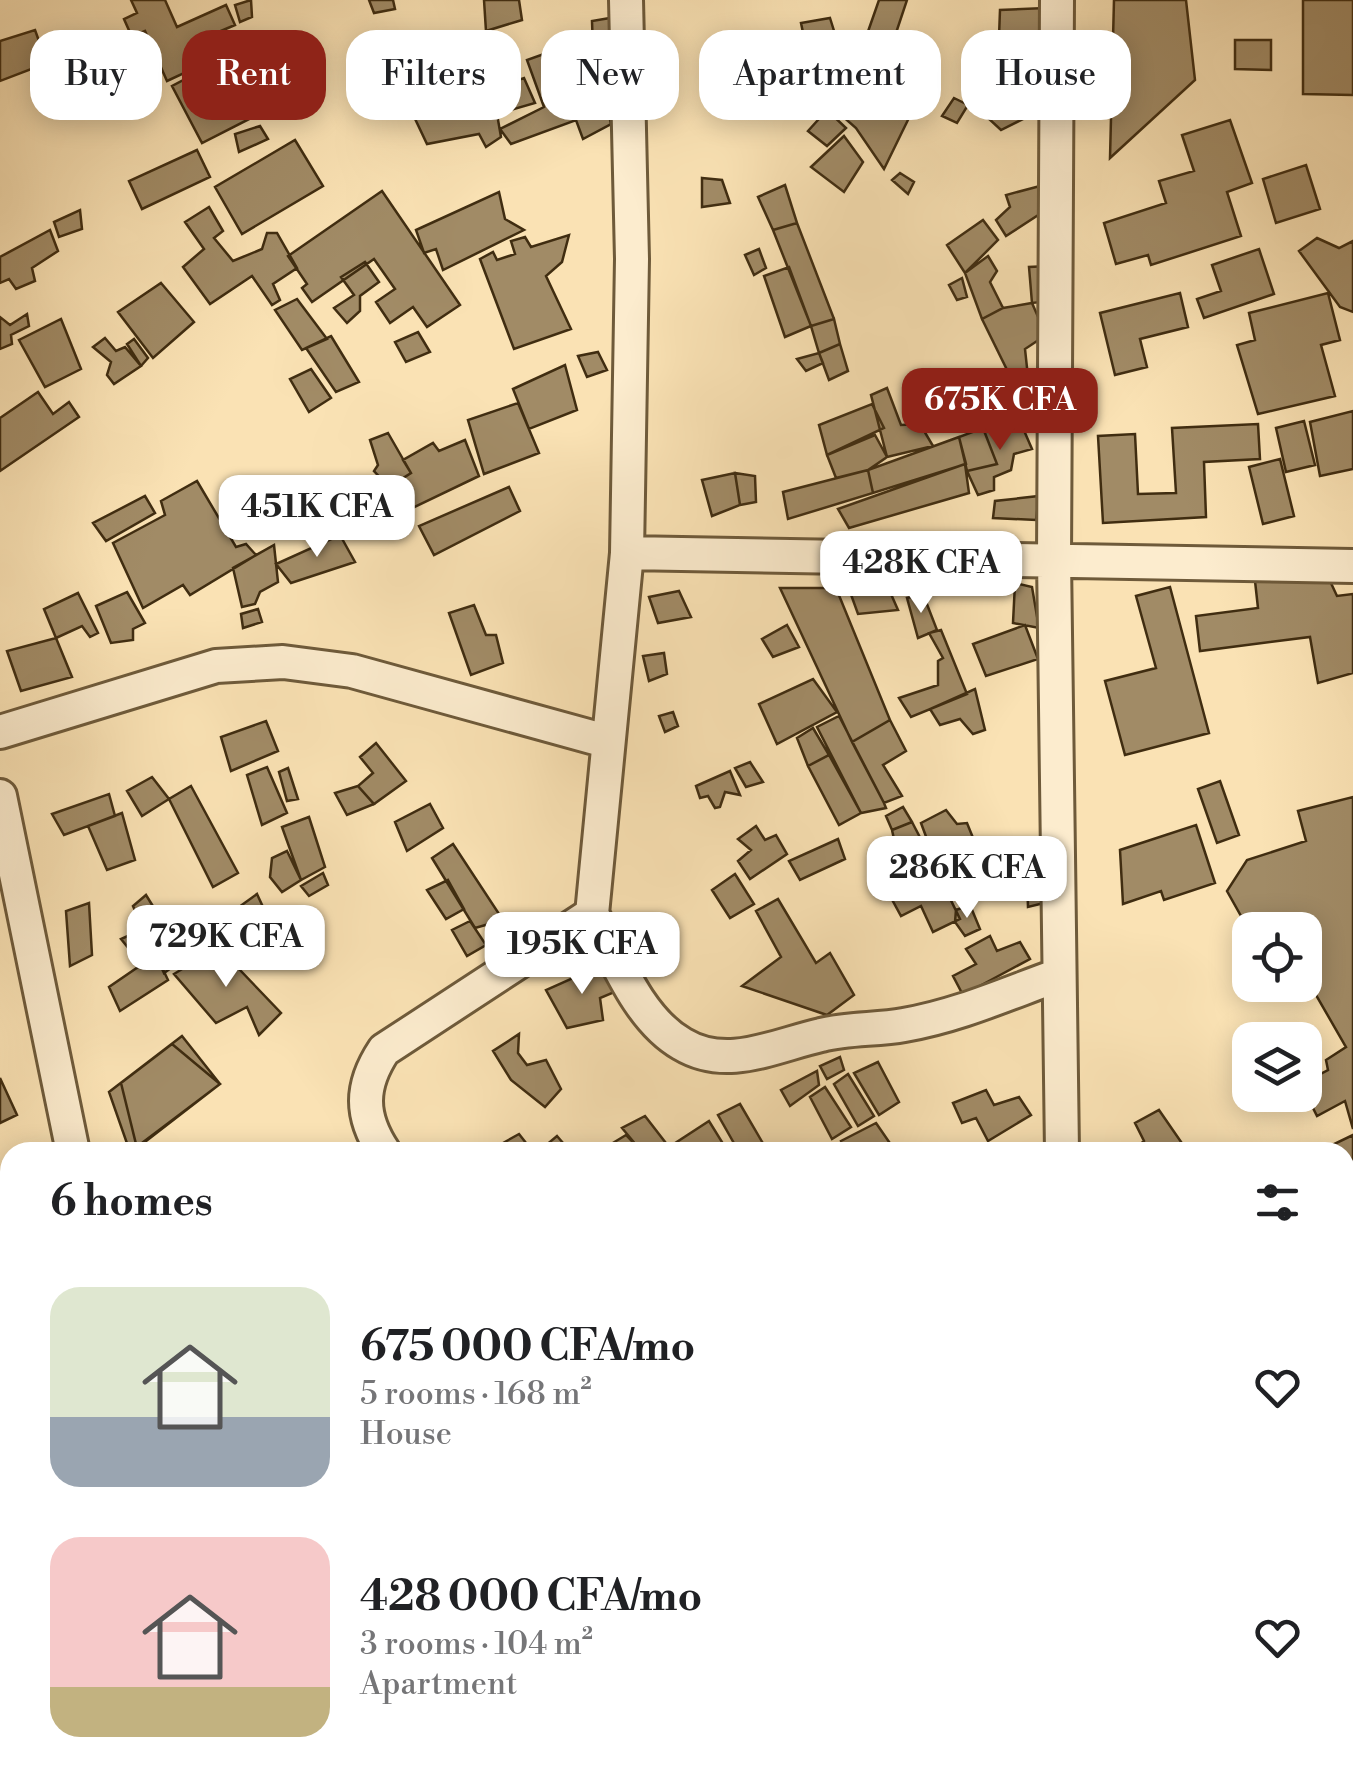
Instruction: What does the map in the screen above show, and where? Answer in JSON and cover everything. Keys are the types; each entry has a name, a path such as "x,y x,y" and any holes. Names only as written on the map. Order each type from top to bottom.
{"street":[{"path":"626,0 632,259 627,553 592,914 646,1011 678,1043 713,1059 824,1034 902,1026 953,1014 1056,976"},
{"path":"1058,0 1054,559 1056,976 1062,1142"},
{"path":"627,553 1353,566"},
{"path":"0,732 216,666 282,662 352,671 606,741"},
{"path":"0,796 70,1142"},
{"path":"378,1142 367,1122 364,1097 370,1071 384,1050 592,914"}],"building":[{"path":"131,0 165,0 177,27 226,5 235,25 223,30 182,30 182,74 167,81 162,70 162,30 129,30 124,19 137,13"},
{"path":"251,0 252,17 240,22 235,5"},
{"path":"369,0 393,0 395,9 374,13"},
{"path":"484,0 519,0 522,20 486,30"},
{"path":"879,0 907,0 897,30 869,30"},
{"path":"1114,0 1186,0 1195,80 1110,158 1111,120 1131,120 1131,30 1113,30"},
{"path":"1303,0 1353,0 1353,95 1303,94"},
{"path":"1045,8 1045,30 999,30 1000,10"},
{"path":"610,18 612,30 592,30 592,21"},
{"path":"830,18 834,30 802,30 801,23"},
{"path":"30,32 30,70 0,81 0,41"},
{"path":"1235,40 1271,40 1271,70 1235,69"},
{"path":"541,55 541,99 527,60"},
{"path":"524,78 535,103 521,107"},
{"path":"182,81 182,105 172,86"},
{"path":"954,98 961,102 957,123 942,116"},
{"path":"541,108 541,120 576,120 511,144 500,129"},
{"path":"190,120 247,120 202,143"},
{"path":"416,120 498,120 501,137 486,147 479,134 427,144"},
{"path":"576,120 610,120 611,124 583,139"},
{"path":"818,120 838,120 846,128 827,146 808,131"},
{"path":"847,120 908,120 884,169"},
{"path":"990,120 1021,120 1001,130"},
{"path":"1230,120 1252,183 1227,192 1241,236 1151,265 1148,255 1116,264 1104,223 1166,203 1159,181 1194,171 1182,135"},
{"path":"260,126 268,139 239,152 235,134"},
{"path":"844,136 863,162 844,192 811,167"},
{"path":"295,140 323,186 242,234 215,187"},
{"path":"197,150 210,177 142,209 129,181"},
{"path":"1306,165 1320,209 1276,223 1263,179"},
{"path":"900,173 914,182 908,194 892,180"},
{"path":"702,178 722,180 730,203 702,207"},
{"path":"785,185 797,223 773,230 758,197"},
{"path":"1040,186 1049,208 1006,236 996,220 1010,207 1006,195"},
{"path":"382,191 460,305 427,327 413,307 390,323 376,302 395,289 374,259 312,302 302,288 307,284 288,256"},
{"path":"499,192 505,219 524,230 443,270 436,249 424,253 416,230"},
{"path":"209,207 223,231 214,238 233,261 262,249 267,233 277,233 297,268 273,284 280,300 272,305 252,276 210,304 183,267 204,249 185,222"},
{"path":"80,210 82,229 59,237 54,222"},
{"path":"983,220 998,240 965,273 947,245"},
{"path":"797,223 834,319 811,326 773,230"},
{"path":"50,230 58,251 32,268 35,281 16,289 9,279 0,283 0,257"},
{"path":"569,235 562,262 546,276 571,329 514,349 480,259 493,252 497,260 515,254 511,241 525,237 531,247"},
{"path":"1317,238 1339,248 1353,241 1353,312 1340,307 1299,251"},
{"path":"759,249 766,268 754,275 745,255"},
{"path":"1259,249 1274,294 1204,318 1197,299 1221,291 1212,265"},
{"path":"988,256 997,271 990,282 1003,308 982,319 965,273"},
{"path":"365,262 379,282 360,296 360,311 347,323 334,308 354,295 341,277"},
{"path":"1049,266 1052,301 1032,303 1029,267"},
{"path":"789,267 811,326 785,337 764,276"},
{"path":"962,278 967,297 957,300 949,285"},
{"path":"161,283 194,322 153,358 118,312"},
{"path":"1180,293 1188,327 1140,339 1147,367 1115,375 1100,313"},
{"path":"1328,293 1340,340 1321,345 1335,396 1258,414 1237,345 1255,340 1249,313"},
{"path":"297,299 327,339 302,350 275,310"},
{"path":"1032,303 1046,335 1025,349 1028,377 1014,384 982,319 1003,308"},
{"path":"27,314 29,326 11,335 12,344 0,349 0,317 10,325"},
{"path":"61,319 81,369 45,387 19,340"},
{"path":"834,319 840,344 819,353 811,326"},
{"path":"418,332 430,352 406,362 395,342"},
{"path":"331,336 359,382 336,392 306,348"},
{"path":"105,338 116,351 125,347 141,366 114,384 107,375 111,362 93,347"},
{"path":"134,339 148,358 141,366 127,344"},
{"path":"840,344 848,371 829,380 819,353"},
{"path":"598,352 607,370 587,377 578,356"},
{"path":"819,353 823,363 806,371 797,359"},
{"path":"565,365 577,410 529,429 513,389"},
{"path":"311,369 331,398 309,412 290,379"},
{"path":"887,388 901,425 920,424 933,446 887,457 871,395"},
{"path":"38,392 53,414 69,402 79,417 0,471 0,418"},
{"path":"518,403 539,453 484,474 468,420"},
{"path":"872,404 884,428 827,455 819,425"},
{"path":"1353,411 1353,469 1320,476 1310,422"},
{"path":"1019,419 1032,449 1014,454 1011,470 994,477 994,490 978,495 967,471 997,464 983,428"},
{"path":"1304,421 1315,465 1286,472 1276,428"},
{"path":"1258,424 1260,459 1204,462 1206,517 1103,523 1098,436 1135,434 1138,494 1176,493 1172,428"},
{"path":"983,428 997,464 967,471 959,437"},
{"path":"388,433 411,473 389,487 374,471 378,465 370,440"},
{"path":"875,435 887,457 868,470 836,478 827,455"},
{"path":"959,437 966,464 873,493 868,470"},
{"path":"465,440 479,476 402,513 389,487 411,473 403,460 433,443 439,451"},
{"path":"1280,459 1294,516 1263,524 1249,467"},
{"path":"965,464 969,493 849,528 838,509"},
{"path":"868,470 873,493 788,519 783,492"},
{"path":"735,473 740,505 712,516 702,480"},
{"path":"735,473 755,476 756,502 740,505"},
{"path":"197,481 236,547 246,544 256,555 190,595 183,585 143,608 113,543 165,515 161,501"},
{"path":"509,487 520,511 434,555 419,526"},
{"path":"145,496 155,513 106,541 93,523"},
{"path":"1039,496 1036,520 993,518 995,501"},
{"path":"340,535 355,562 291,583 276,564"},
{"path":"274,545 278,582 260,592 255,604 242,607 233,568"},
{"path":"1255,581 1330,581 1337,596 1353,594 1353,673 1318,683 1310,637 1200,651 1196,616 1258,608"},
{"path":"1015,583 1032,587 1039,628 1013,623"},
{"path":"887,585 898,610 858,614 849,589"},
{"path":"1170,587 1209,733 1125,755 1105,681 1156,668 1136,596"},
{"path":"780,588 836,588 890,720 852,742"},
{"path":"679,591 691,617 658,623 649,597"},
{"path":"127,592 145,623 133,629 133,640 111,643 96,606"},
{"path":"78,593 98,633 90,637 82,626 56,638 44,609"},
{"path":"923,594 937,630 918,638 907,598"},
{"path":"474,605 486,635 496,635 503,663 471,675 449,613"},
{"path":"258,609 262,622 243,628 241,614"},
{"path":"787,625 799,647 773,657 762,639"},
{"path":"1025,625 1038,659 986,676 973,644"},
{"path":"941,630 967,694 911,717 899,698 938,685 938,661 943,658 929,633"},
{"path":"56,638 72,677 21,691 7,651"},
{"path":"664,653 667,674 649,681 643,656"},
{"path":"813,679 837,712 777,744 759,704"},
{"path":"975,689 985,730 973,734 960,719 940,725 930,709"},
{"path":"673,712 678,726 665,732 659,716"},
{"path":"839,716 886,808 861,813 817,727"},
{"path":"890,720 906,751 883,765 902,796 884,803 852,742"},
{"path":"266,721 278,751 231,771 221,737"},
{"path":"813,728 829,755 808,766 797,738"},
{"path":"376,743 406,781 374,804 358,786 373,773 360,757"},
{"path":"829,755 861,813 839,825 808,766"},
{"path":"750,762 763,782 746,787 735,768"},
{"path":"267,767 287,813 262,825 247,775"},
{"path":"288,768 298,799 287,801 279,772"},
{"path":"730,771 740,795 725,792 720,807 715,808 708,796 700,798 696,786"},
{"path":"152,777 169,799 142,816 127,791"},
{"path":"1220,781 1239,835 1217,843 1198,789"},
{"path":"191,786 238,873 213,887 169,799"},
{"path":"358,786 374,804 347,815 335,793"},
{"path":"109,794 115,816 64,835 52,814"},
{"path":"1353,797 1353,1129 1345,1101 1317,1116 1315,1112 1322,1112 1326,1060 1346,1047 1320,1002 1322,912 1239,912 1227,891 1247,860 1306,841 1298,811"},
{"path":"430,804 443,828 407,851 395,822"},
{"path":"903,807 912,822 892,830 886,816"},
{"path":"946,810 957,824 967,823 984,865 944,885 921,823"},
{"path":"122,813 135,860 107,870 88,826"},
{"path":"309,817 325,867 301,880 282,827"},
{"path":"912,822 925,847 899,862 892,830"},
{"path":"1196,825 1215,883 1164,900 1161,891 1123,904 1120,850"},
{"path":"756,826 765,840 776,835 787,854 750,879 738,861 751,850 738,839"},
{"path":"838,839 845,859 800,880 789,861"},
{"path":"453,844 503,920 475,928 432,858"},
{"path":"925,847 960,919 933,932 921,906 901,916 889,894 908,881 899,862"},
{"path":"1026,850 1046,851 1048,902 1028,907"},
{"path":"287,851 301,880 282,892 270,877 272,858"},
{"path":"323,873 328,885 309,896 301,886"},
{"path":"735,874 754,904 730,918 712,890"},
{"path":"448,880 464,909 446,919 427,890"},
{"path":"257,894 263,907 246,917 239,907"},
{"path":"146,895 185,958 164,973 133,906"},
{"path":"778,899 816,963 830,953 854,995 827,1015 742,986 781,957 756,911"},
{"path":"89,903 92,955 70,966 66,911"},
{"path":"970,905 980,929 965,936 955,922 956,910"},
{"path":"470,921 486,945 467,956 452,930"},
{"path":"143,929 148,938 130,950 121,939"},
{"path":"990,936 997,951 1020,942 1030,959 963,995 953,976 976,964 966,949"},
{"path":"148,938 168,980 120,1011 109,987 138,967 130,950"},
{"path":"590,945 602,965 584,973 579,955"},
{"path":"218,947 281,1013 259,1035 247,1007 216,1023 174,974"},
{"path":"218,947 281,1013 259,1035 247,1007 216,1023 174,974"},
{"path":"602,965 617,991 600,998 603,1020 567,1028 546,990"},
{"path":"519,1034 518,1053 527,1065 546,1060 561,1089 545,1107 511,1080 493,1051"},
{"path":"182,1036 220,1084 143,1142 126,1142 109,1092"},
{"path":"172,1044 220,1084 145,1142 136,1142 121,1083"},
{"path":"840,1057 844,1070 827,1079 820,1066"},
{"path":"878,1062 899,1102 879,1115 854,1073"},
{"path":"817,1071 819,1085 790,1106 781,1090"},
{"path":"848,1074 874,1116 858,1126 834,1084"},
{"path":"0,1078 17,1115 0,1123"},
{"path":"825,1087 851,1127 832,1139 810,1097"},
{"path":"986,1090 994,1105 1019,1097 1031,1115 988,1141 976,1118 962,1123 953,1103"},
{"path":"740,1104 762,1142 733,1142 718,1115"},
{"path":"1159,1110 1181,1142 1143,1142 1135,1123"},
{"path":"645,1116 665,1142 634,1142 622,1128"},
{"path":"709,1121 722,1142 677,1142"},
{"path":"876,1123 889,1142 841,1142"},
{"path":"519,1134 525,1142 505,1142"},
{"path":"626,1135 633,1142 614,1142"}]}
